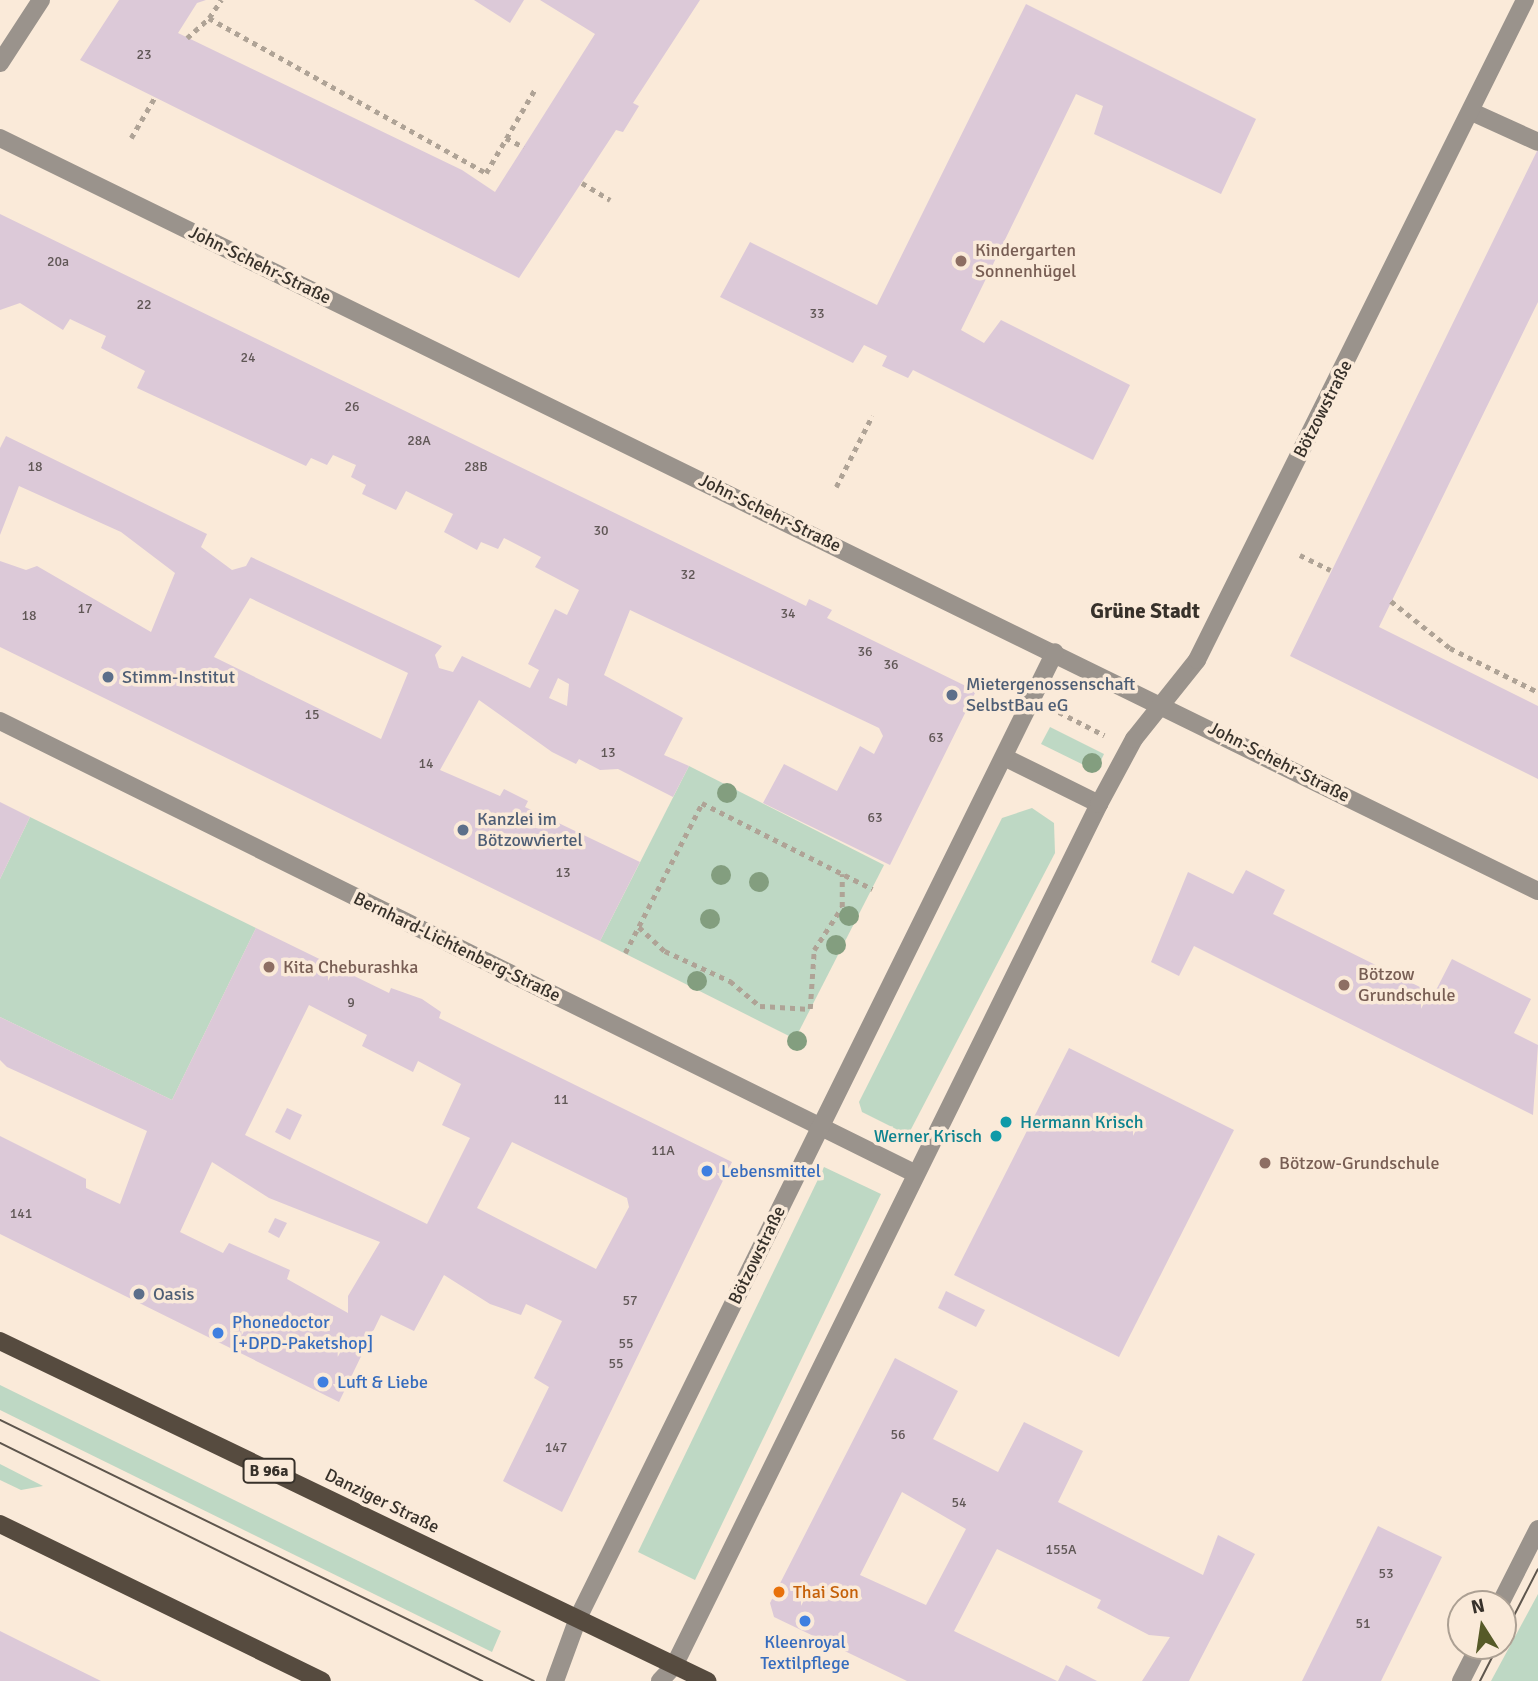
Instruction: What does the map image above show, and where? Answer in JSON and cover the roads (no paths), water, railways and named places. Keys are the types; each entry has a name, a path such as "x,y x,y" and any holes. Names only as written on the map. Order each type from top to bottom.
{"main road":[{"name":"Danziger Straße","path":"0,1341 707,1681"},
{"path":"0,1524 322,1681"}],"street":[{"path":"0,63 41,0"},
{"name":"Bötzowstraße","path":"660,1681 674,1666 914,1173 1099,804 1134,739 1166,705 1197,660 1472,112 1525,0"},
{"path":"1472,112 1538,142"},
{"name":"John-Schehr-Straße","path":"0,138 1166,705 1538,891"},
{"name":"Bötzowstraße","path":"555,1681 578,1618 1055,652"},
{"name":"Bernhard-Lichtenberg-Straße","path":"0,721 914,1173"},
{"path":"1004,757 1099,804"},
{"path":"1507,1590 1538,1529"},
{"path":"1461,1681 1472,1660"}],"tram line":[{"path":"0,1420 534,1681"},
{"path":"0,1443 482,1681"},
{"path":"1517,1610 1538,1569"},
{"path":"1480,1681 1491,1660"}],"place":[{"name":"Kindergarten Sonnenhügel","path":"961,261"},
{"name":"Stimm-Institut","path":"108,677"},
{"name":"Mietergenossenschaft SelbstBau eG","path":"952,695"},
{"name":"Kanzlei im Bötzowviertel","path":"463,830"},
{"name":"Kita Cheburashka","path":"269,967"},
{"name":"Bötzow Grundschule","path":"1344,985"},
{"name":"Hermann Krisch","path":"1006,1122"},
{"name":"Werner Krisch","path":"996,1136"},
{"name":"Bötzow-Grundschule","path":"1265,1163"},
{"name":"Lebensmittel","path":"707,1171"},
{"name":"Oasis","path":"139,1294"},
{"name":"Phonedoctor [+DPD-Paketshop]","path":"218,1333"},
{"name":"Luft & Liebe","path":"323,1382"},
{"name":"Thai Son","path":"779,1592"},
{"name":"Kleenroyal Textilpflege","path":"805,1621"}],"district":[{"name":"Grüne Stadt","path":"1145,611"}]}
